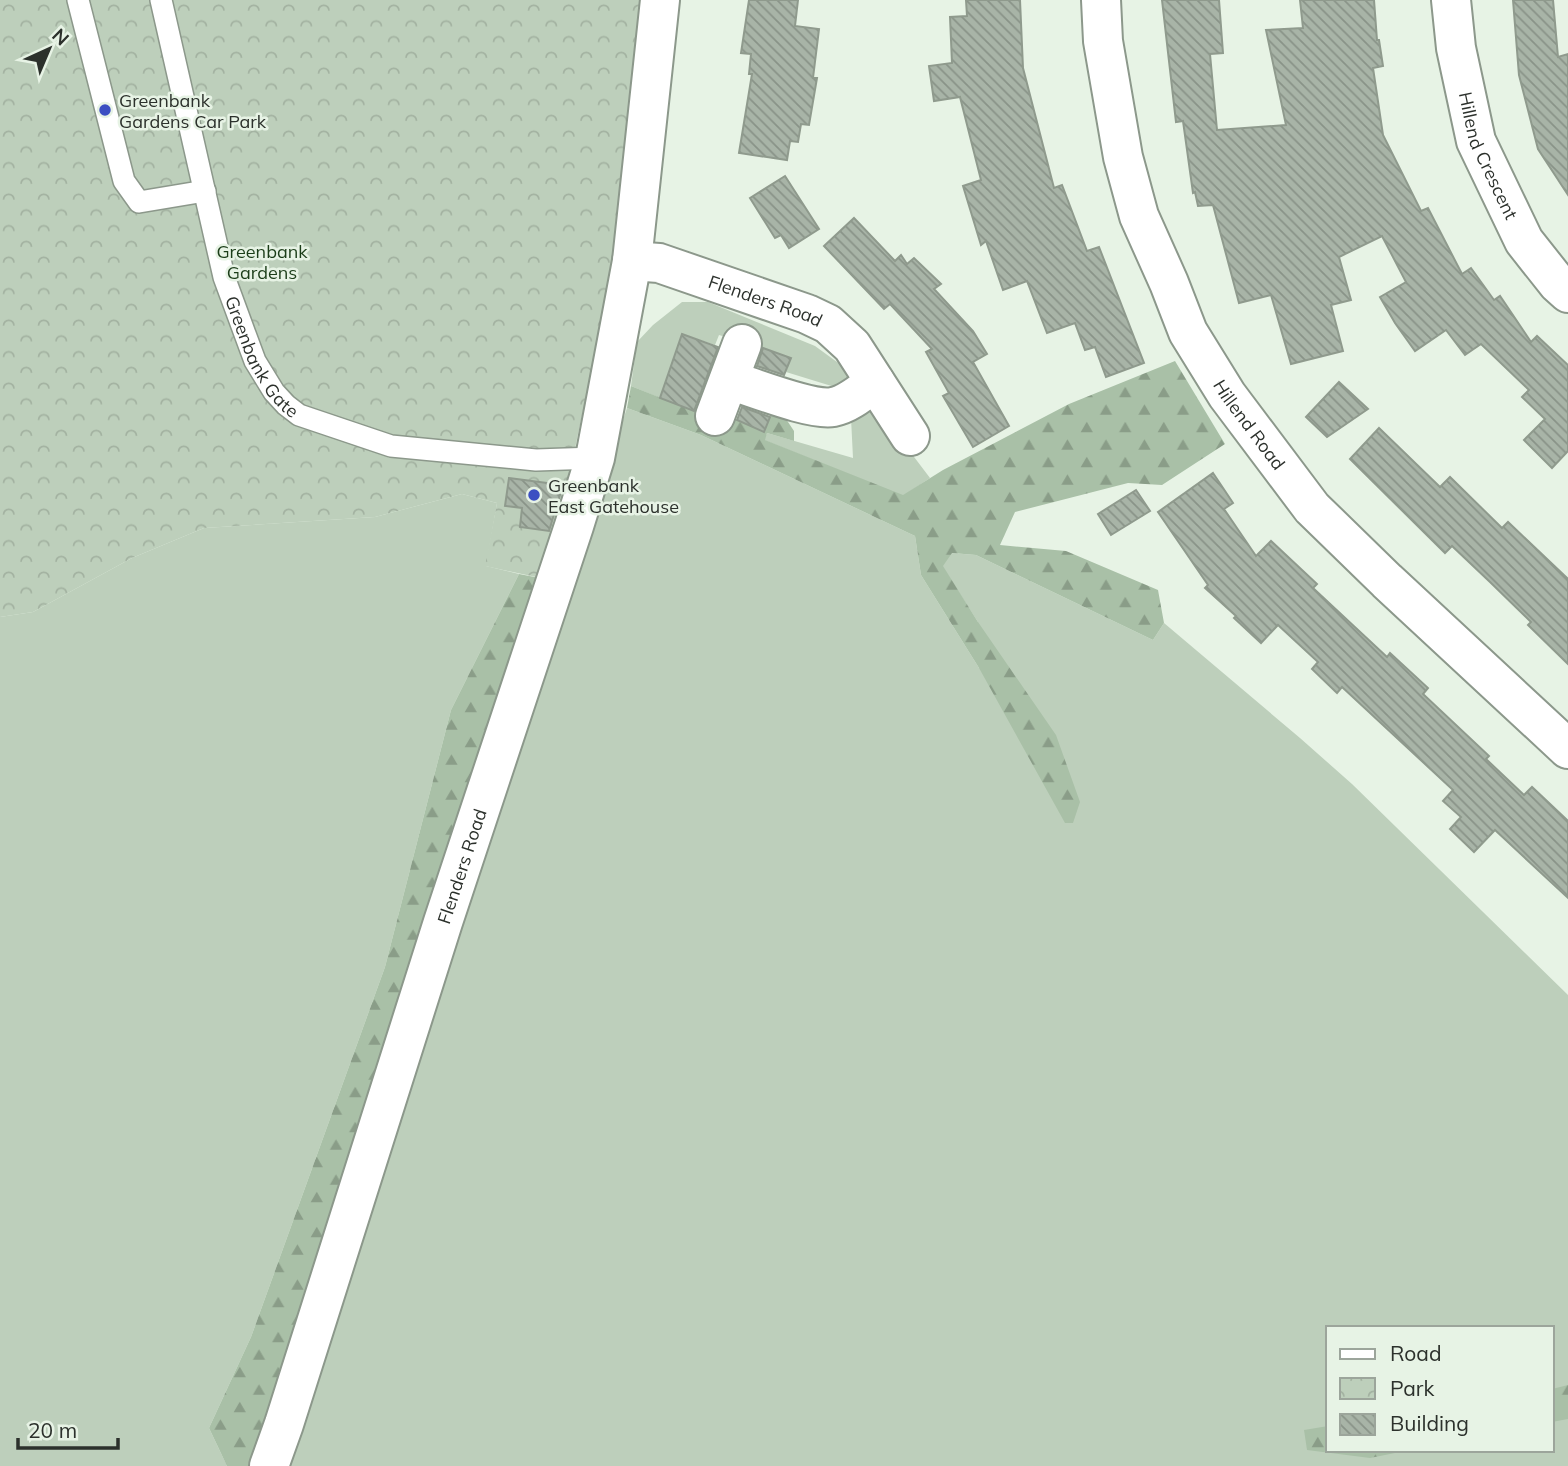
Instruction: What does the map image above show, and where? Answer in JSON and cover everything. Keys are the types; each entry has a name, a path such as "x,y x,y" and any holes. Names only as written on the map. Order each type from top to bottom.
{"street":[{"name":"Flenders Road","path":"269,1466 595,458 632,261 660,0"},
{"name":"Hillend Road","path":"1101,0 1103,41 1124,157 1139,216 1188,332 1227,395 1312,508 1568,750"},
{"name":"Hillend Crescent","path":"1451,0 1456,48 1476,141 1524,240 1568,293"},
{"name":"Flenders Road","path":"632,261 659,263 807,314 828,324 852,346 910,436"},
{"path":"715,416 742,344"},
{"path":"729,380 811,406 834,407 852,400 875,382"}],"lane":[{"path":"78,0 124,181 139,202 205,191"},
{"name":"Greenbank Gate","path":"161,0 223,277 255,361 274,392 286,405 299,415 391,446 536,460 595,458"}],"green space":[{"name":"Greenbank Gardens","path":"0,0 648,0 609,312 583,411 550,580 485,566 497,503 462,494 375,517 204,528 132,558 33,612 0,617"},
{"path":"682,302 708,302 815,346 848,370 848,382 838,388 786,372 791,358 719,335 715,345 682,334 660,398 631,386 637,342"},
{"path":"1175,361 1225,444 1162,485 1128,483 1015,512 1000,545 1066,551 1158,590 1164,623 1153,640 976,555 952,553 943,566 1056,735 1080,802 1073,823 1065,823 979,668 921,575 915,536 701,435 627,408 631,386 716,420 735,419 764,431 776,404 794,431 794,441 767,433 765,440 903,495 943,470 1069,404"},
{"path":"627,408 701,435 915,536 921,575 979,668 978,622 942,566 951,553 976,555 1153,640 1164,623 1352,784 1568,995 1568,1466 283,1466"},
{"path":"870,410 892,442 905,445 930,478 903,496 764,440 767,433 853,458 851,418"},
{"path":"462,494 497,503 486,566 519,574 451,710 385,967 251,1337 209,1428 227,1466 0,1466 0,617 33,612 132,558 204,528 375,517"},
{"path":"519,574 550,580 254,1466 227,1466 209,1428 251,1337 385,967 451,710"},
{"path":"1568,1385 1568,1419 1554,1422 1554,1388"},
{"path":"1326,1426 1326,1452 1400,1452 1370,1458 1307,1450 1304,1430"}],"building":[{"path":"749,0 798,0 795,26 819,29 813,78 817,78 809,125 801,124 798,142 790,141 787,160 739,153 752,74 749,74 751,54 741,53"},
{"path":"966,0 1020,0 1023,68 1054,188 1062,185 1087,251 1099,247 1144,363 1106,377 1095,347 1085,350 1075,323 1047,333 1027,281 1003,290 986,241 981,245 963,186 981,180 960,97 934,101 929,66 952,63 950,17 967,16"},
{"path":"1162,0 1219,0 1223,53 1210,54 1217,130 1286,125 1266,30 1303,28 1300,0 1374,0 1377,40 1383,66 1373,68 1383,135 1421,211 1428,208 1462,274 1471,268 1494,300 1500,296 1531,342 1537,336 1568,365 1568,451 1552,468 1524,440 1545,419 1522,397 1529,390 1481,344 1465,355 1446,330 1415,351 1380,297 1406,282 1382,236 1339,257 1351,300 1331,305 1343,351 1291,364 1271,295 1239,303 1213,205 1198,206 1195,192 1193,193 1183,121 1176,122"},
{"path":"1513,0 1553,0 1558,57 1568,54 1568,195 1538,149 1519,75"},
{"path":"785,176 819,229 789,248 781,235 775,238 750,198"},
{"path":"854,218 895,261 901,255 907,264 914,258 941,284 934,289 973,331 987,354 973,362 1009,426 973,447 943,396 949,393 926,352 932,349 890,304 884,309 824,246"},
{"path":"682,334 718,347 694,411 660,398"},
{"path":"763,348 791,358 784,375 757,366"},
{"path":"1339,382 1368,409 1327,437 1306,417"},
{"path":"742,407 770,417 764,432 737,420"},
{"path":"1379,428 1440,487 1450,477 1502,528 1508,522 1568,579 1568,664 1528,625 1531,622 1452,546 1445,553 1350,459"},
{"path":"1213,473 1233,503 1224,509 1256,556 1271,541 1317,584 1313,588 1387,657 1390,653 1428,688 1423,694 1489,756 1486,759 1524,795 1532,787 1568,821 1568,898 1495,830 1474,852 1450,829 1461,817 1443,801 1453,790 1342,687 1337,693 1312,669 1318,662 1278,625 1261,643 1205,588 1208,585 1158,512"},
{"name":"Greenbank East Gatehouse","path":"509,478 563,485 549,531 520,527 522,508 505,506"},
{"path":"1136,490 1150,511 1111,535 1098,514"}],"place":[{"name":"Greenbank Gardens Car Park","path":"105,110"},
{"name":"Greenbank East Gatehouse","path":"534,495"}]}
